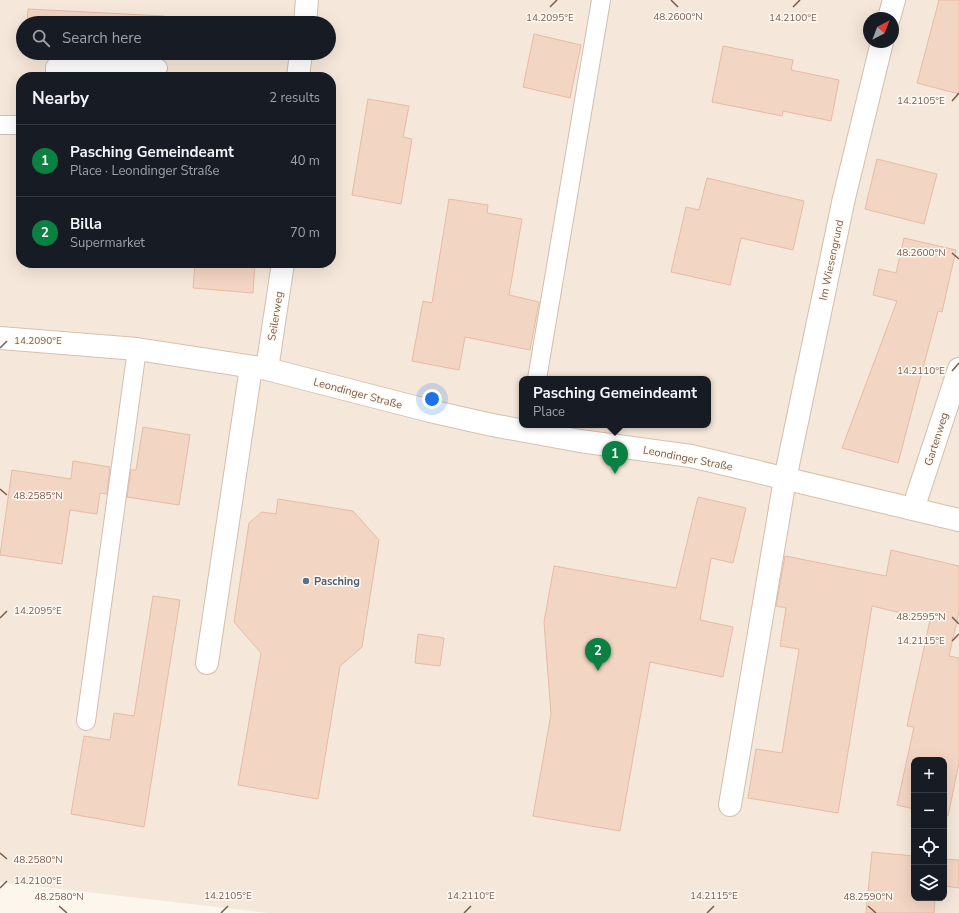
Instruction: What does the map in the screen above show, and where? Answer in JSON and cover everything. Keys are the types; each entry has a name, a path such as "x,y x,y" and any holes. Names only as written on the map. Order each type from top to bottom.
{"street":[{"path":"306,16 307,0"},
{"path":"891,12 894,0"},
{"name":"Im Wiesengrund","path":"785,478 844,198 881,48"},
{"path":"299,72 300,60"},
{"name":"Seilerweg","path":"207,663 259,368 282,268"},
{"name":"Leondinger Straße","path":"0,338 137,349 259,368 430,411 519,426"},
{"name":"Gartenweg","path":"913,509 959,369"},
{"name":"Leondinger Straße","path":"529,428 586,442 691,456 959,520"},
{"path":"730,806 785,478"}],"lane":[{"path":"537,376 600,0"},
{"path":"55,72 55,67 158,68"},
{"path":"0,125 16,125"},
{"path":"86,721 137,349"}],"shaded area":[{"path":"0,0 959,0 959,913 268,913 0,882"}],"building":[{"path":"939,0 959,0 959,94 917,83"},
{"path":"28,9 164,16 28,16"},
{"path":"534,34 581,45 570,98 523,87"},
{"path":"723,46 793,60 791,70 839,80 831,121 783,111 782,116 712,102"},
{"path":"368,99 409,106 403,137 412,139 401,204 352,195"},
{"path":"877,159 937,174 924,224 865,209"},
{"path":"707,178 804,201 793,250 741,238 730,285 671,272 686,207 699,210"},
{"path":"449,199 488,205 487,213 522,219 509,295 539,302 530,350 465,337 459,370 412,361 423,301 432,303"},
{"path":"904,238 956,250 942,312 938,311 898,463 842,448 897,301 873,295 879,269 896,273"},
{"path":"195,268 255,268 253,293 193,288"},
{"path":"143,427 190,435 179,505 127,497 131,470 136,470"},
{"path":"73,461 110,467 107,494 100,493 97,514 70,510 62,564 0,555 12,470 71,479"},
{"path":"698,497 746,508 733,563 711,558 700,620 733,627 723,677 650,662 620,831 533,816 551,714 544,622 554,566 676,588"},
{"name":"Pasching","path":"278,499 353,511 379,540 362,647 340,666 318,799 238,785 261,653 234,622 249,523 262,512 276,514"},
{"path":"891,550 959,566 959,612 949,656 959,658 959,763 948,816 947,757 911,757 911,808 897,805 914,727 907,726 930,620 872,606 838,813 748,798 756,749 782,753 799,649 780,646 786,608 776,606 785,556 886,576"},
{"path":"153,596 180,600 144,827 71,814 84,736 110,740 114,713 134,716"},
{"path":"418,634 444,638 440,666 415,663"},
{"path":"872,852 911,856 911,901 935,901 934,913 866,913"},
{"path":"947,859 959,860 959,888 947,886"}],"place":[{"name":"Pasching Gemeindeamt","path":"615,474"},
{"name":"Pasching","path":"306,581"},
{"name":"Billa","path":"598,671"}]}
